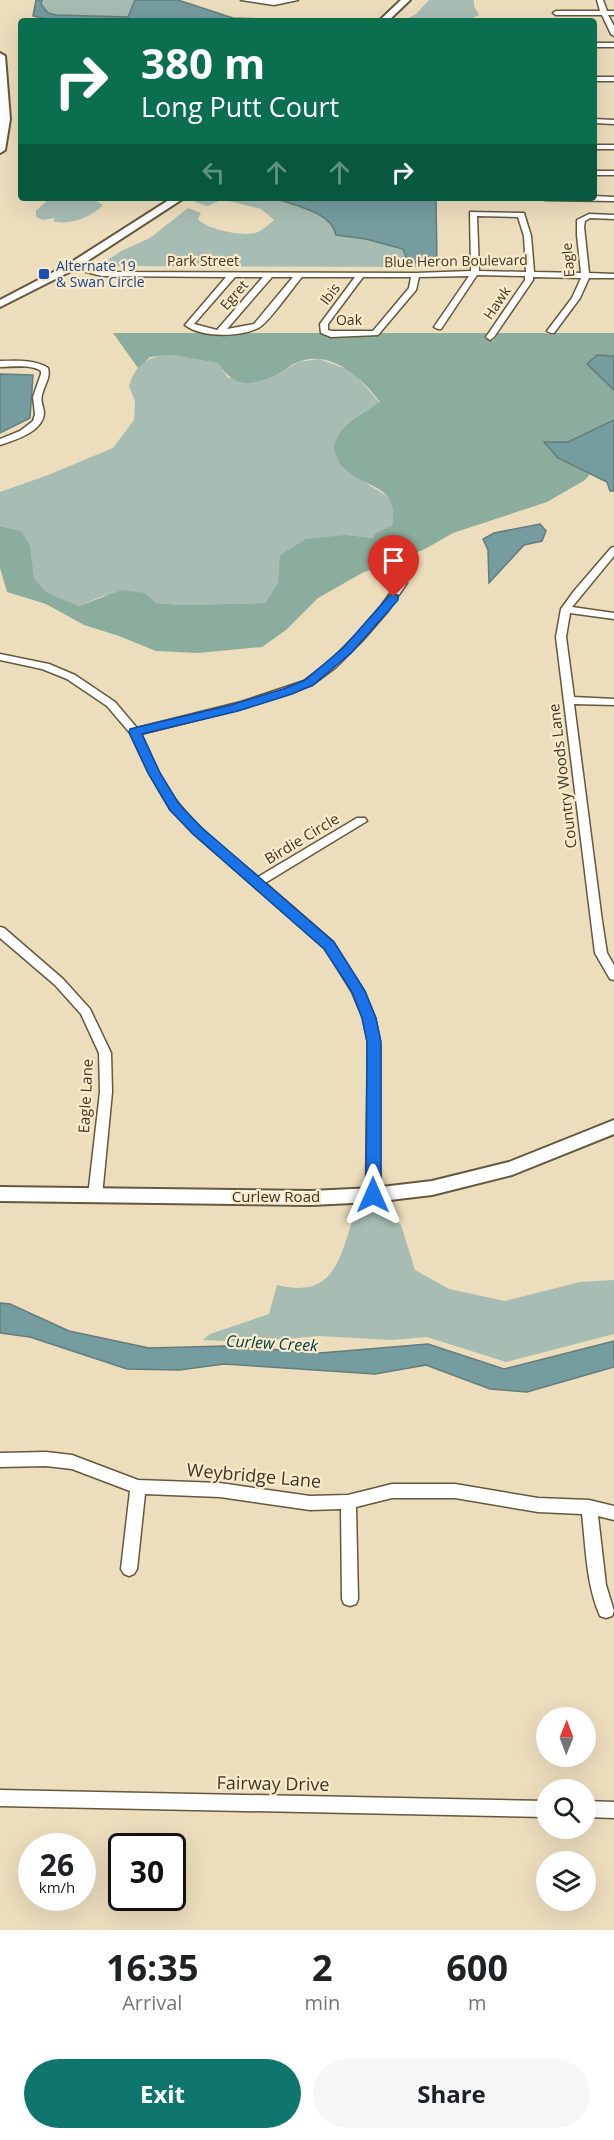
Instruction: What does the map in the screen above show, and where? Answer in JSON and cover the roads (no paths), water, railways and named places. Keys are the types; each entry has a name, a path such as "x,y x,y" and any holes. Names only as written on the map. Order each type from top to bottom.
{"main road":[{"path":"386,18 406,0"},
{"path":"0,56 5,119 0,150"},
{"path":"0,304 71,267 174,201"},
{"name":"Curlew Road","path":"0,1194 311,1198 373,1195 432,1188 512,1168 614,1127"}],"street":[{"path":"244,0 274,3 295,0"},
{"path":"600,0 602,13 614,32"},
{"path":"557,18 556,10 614,13"},
{"path":"597,45 614,45"},
{"path":"597,79 614,79"},
{"path":"597,121 614,122"},
{"path":"597,147 614,147"},
{"path":"597,173 614,173"},
{"path":"597,195 614,199"},
{"path":"438,327 475,273 473,214 521,215 527,226 530,274"},
{"name":"Eagle","path":"551,331 583,288 585,274 579,233 581,220 589,216 614,217"},
{"name":"Park Street","path":"71,267 102,274 299,275"},
{"name":"Blue Heron Boulevard","path":"299,275 475,273 614,276"},
{"name":"Hawk","path":"490,337 529,280 530,274"},
{"path":"232,275 189,325 203,332 219,333 257,326 299,275"},
{"name":"Egret","path":"219,333 269,275"},
{"name":"Ibis","path":"324,331 324,324 361,275"},
{"name":"Oak","path":"324,331 331,334 375,333 413,288 416,275"},
{"path":"0,364 39,366 45,370 46,378 37,398 39,416 36,423 30,429 0,442"},
{"name":"Country Woods Lane","path":"614,550 566,609 561,637 601,953 614,976"},
{"path":"135,732 233,708 287,692 309,682 347,651 394,597 402,583"},
{"path":"566,609 614,616"},
{"path":"0,657 45,666 71,677 111,704 135,732 154,773 174,807 197,830 329,945 358,991 369,1018 374,1042 373,1195"},
{"path":"570,700 614,702"},
{"name":"Birdie Circle","path":"258,882 361,821"},
{"name":"Eagle Lane","path":"0,931 59,982 86,1011 105,1053 106,1092 95,1196"},
{"name":"Weybridge Lane","path":"0,1460 46,1459 72,1462 138,1487 220,1490 310,1503 348,1502 392,1491 455,1491 538,1505 589,1507 614,1513"},
{"path":"129,1569 138,1487"},
{"path":"348,1502 350,1599"},
{"path":"589,1507 598,1586 606,1611"},
{"name":"Fairway Drive","path":"0,1798 536,1809"},
{"path":"596,1809 614,1810"}],"water":[{"path":"36,0 42,0 41,4 48,13 56,15 128,17 135,0 178,0 233,18 42,18 33,16"},
{"path":"283,201 436,201 437,262 408,263 403,249 366,239 336,235 327,220"},
{"path":"597,355 614,356 614,390 587,364"},
{"path":"0,374 33,375 30,418 0,433"},
{"path":"614,420 614,491 610,491 607,482 558,458 544,442 568,442"},
{"path":"540,524 546,531 542,541 524,545 489,583 488,550 483,539 494,533"},
{"path":"0,1303 10,1304 69,1331 149,1348 226,1346 320,1353 428,1344 504,1369 614,1341 614,1367 527,1392 490,1389 426,1365 375,1374 224,1364 179,1370 127,1369 30,1337 0,1333"}],"place":[{"name":"Alternate 19 & Swan Circle","path":"44,274"}],"water label":[{"name":"Curlew Creek","path":"272,1343"}]}
